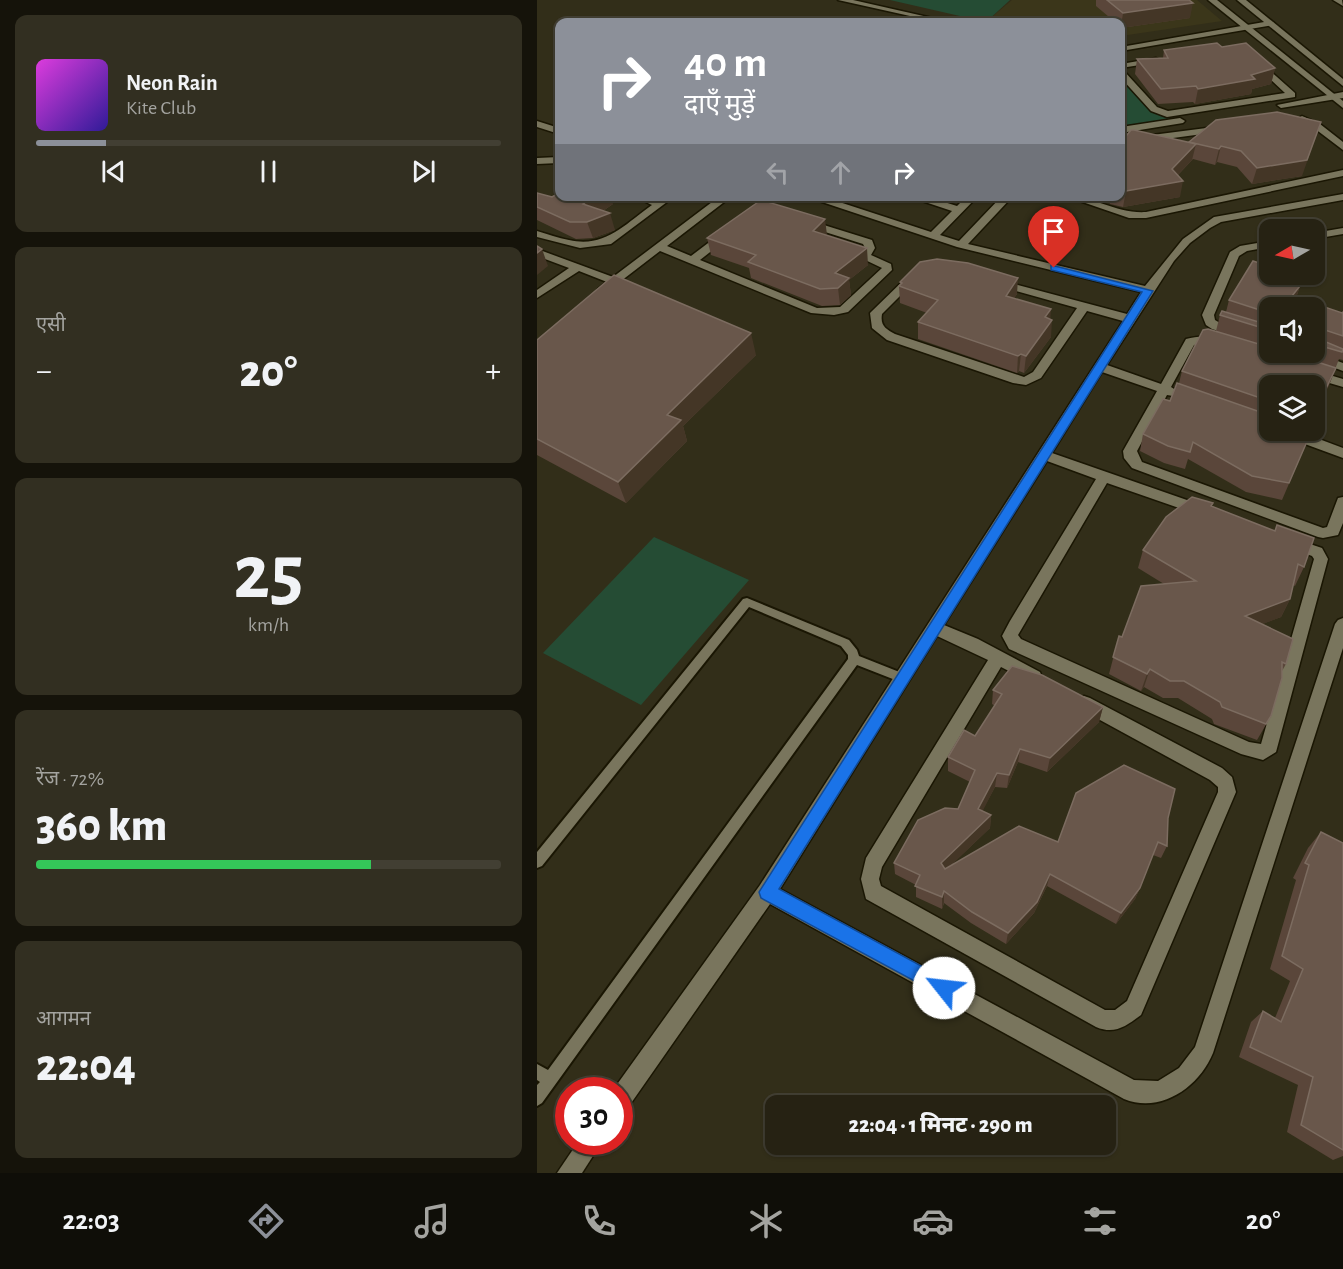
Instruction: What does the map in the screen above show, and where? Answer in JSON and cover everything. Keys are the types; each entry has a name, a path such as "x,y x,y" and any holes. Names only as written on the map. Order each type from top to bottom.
{"street":[{"path":"842,0 928,18"},
{"path":"1212,0 1343,105"},
{"path":"1241,0 1343,82"},
{"path":"1337,0 1343,4"},
{"path":"1125,48 1242,26 1270,23"},
{"path":"1125,65 1164,59 1151,45"},
{"path":"1125,77 1154,109 1167,114 1292,95 1254,58"},
{"path":"1125,129 1343,96"},
{"path":"537,114 555,120"},
{"path":"1286,121 1298,119 1308,122 1343,147"},
{"path":"537,124 555,130"},
{"path":"1125,141 1227,128"},
{"path":"537,161 555,160"},
{"path":"1086,201 1133,216 1146,215 1343,173"},
{"path":"633,1081 767,892 1099,367 1148,291 1185,240 1202,226 1218,219 1343,197"},
{"path":"651,201 659,204"},
{"path":"537,234 572,245 607,242 663,201"},
{"path":"598,294 720,201"},
{"path":"824,201 961,245 1148,291"},
{"path":"929,201 960,210"},
{"path":"933,236 968,201"},
{"path":"961,245 1003,201"},
{"path":"659,247 815,311 844,310 887,270 887,266 883,263 865,256 870,248 868,242 800,221"},
{"path":"1325,234 1343,231"},
{"path":"692,261 730,232"},
{"path":"1259,246 1244,248 1234,254 1208,315 1211,322 1217,326 1259,340"},
{"path":"537,252 615,281"},
{"path":"537,295 577,267"},
{"path":"926,272 915,275 876,314 877,329 891,337 1017,380 1026,381 1037,375 1084,307"},
{"path":"992,281 1130,319"},
{"path":"1225,345 1204,339 1190,342 1130,451 1131,458 1137,465 1323,533 1333,531 1343,502"},
{"path":"1325,361 1343,367"},
{"path":"1099,367 1185,397"},
{"path":"1300,369 1343,383"},
{"path":"1310,441 1343,453"},
{"path":"1043,455 1212,515"},
{"path":"1104,477 1010,636 1015,644 1247,749 1263,752 1270,747 1321,559 1317,552 1277,537"},
{"path":"767,892 1132,1090 1161,1092 1187,1075 1203,1053 1343,624"},
{"path":"934,628 998,657 1050,685"},
{"path":"998,657 873,864 870,879 873,892 1103,1020 1118,1020 1134,1008 1227,792 1226,783 1216,774 1071,696"},
{"path":"568,1173 581,1155"}],"lane":[{"path":"537,862 747,602 845,643 854,659 903,678"},
{"path":"537,1098 854,659"},
{"path":"537,1071 550,1080"}],"shaded area":[{"path":"1012,0 1197,0 1222,21 1125,35 1125,18 991,18"}],"green space":[{"path":"890,0 1010,0 990,18 969,18"},
{"path":"1125,71 1172,121 1125,128"},
{"path":"654,537 749,580 641,705 543,653"}],"building":[{"path":"1107,0 1189,0 1193,3 1123,13"},
{"path":"1217,43 1222,47 1246,43 1275,68 1251,75 1255,79 1198,89 1196,86 1161,89 1137,59 1168,58 1164,50"},
{"path":"1277,112 1321,122 1307,160 1257,168 1241,151 1189,142 1216,120"},
{"path":"1131,130 1134,130 1196,144 1172,169 1183,181 1125,191 1125,137"},
{"path":"537,193 552,197 555,195 555,201 588,201 583,204 610,213 587,222 570,222 537,207"},
{"path":"760,201 764,201 825,219 813,231 867,248 835,273 849,278 838,288 820,289 748,262 756,255 707,238"},
{"path":"937,259 968,263 1018,278 1006,296 1051,309 1045,317 1052,320 1026,356 1021,354 1018,356 918,322 938,300 899,286 902,283 900,282 920,262"},
{"path":"1253,261 1259,263 1259,285 1300,286 1292,296 1295,297 1259,297 1259,310 1229,300"},
{"path":"614,275 751,333 667,415 681,420 618,482 537,439 537,340"},
{"path":"1325,307 1343,312 1343,336 1325,330"},
{"path":"1222,311 1259,322 1259,327 1220,315"},
{"path":"1208,329 1259,344 1259,363 1320,363 1336,368 1325,390 1325,375 1259,375 1259,398 1182,371 1203,330"},
{"path":"1325,342 1343,349 1342,352 1325,347"},
{"path":"1177,383 1259,412 1259,441 1307,441 1289,483 1252,476 1193,442 1190,452 1168,446 1143,434 1163,399 1170,401"},
{"path":"1192,497 1213,503 1211,506 1275,531 1277,525 1314,538 1304,567 1298,564 1290,599 1245,616 1293,639 1286,664 1282,662 1282,678 1271,716 1266,724 1222,707 1220,702 1184,681 1170,681 1150,669 1147,674 1113,657 1119,636 1122,637 1141,586 1196,581 1143,550 1166,517"},
{"path":"1012,666 1042,675 1103,707 1050,758 1020,749 1009,775 997,773 978,809 991,815 941,863 945,869 1019,826 1058,842 1076,793 1124,765 1175,789 1168,818 1167,846 1158,842 1140,888 1121,913 1050,874 1037,902 1008,933 972,912 944,891 942,897 915,886 920,875 894,863 918,820 945,808 958,809 975,770 948,757 964,730 975,736 1002,694 993,690"},
{"path":"1321,832 1343,843 1343,1150 1301,1125 1313,1077 1250,1047 1263,1011 1281,1022 1303,969 1282,956 1309,865 1305,863"}],"route":[{"path":"944,988 767,892 1148,291 1054,268"}]}
